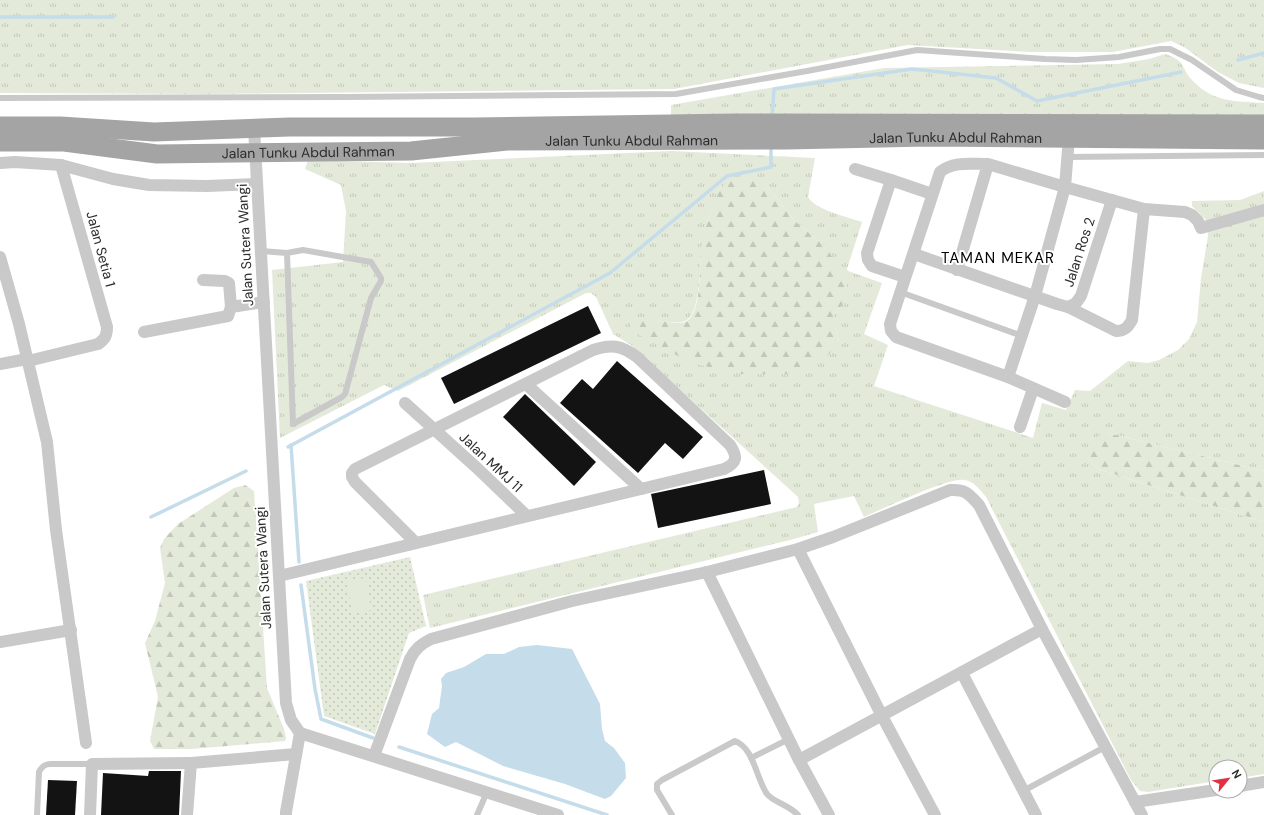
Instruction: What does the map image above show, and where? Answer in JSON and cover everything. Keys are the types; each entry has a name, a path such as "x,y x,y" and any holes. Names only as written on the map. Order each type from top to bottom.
{"main road":[{"name":"Jalan Tunku Abdul Rahman","path":"0,126 60,126 154,132 289,127 474,127 786,132 1264,124"},
{"name":"Jalan Tunku Abdul Rahman","path":"0,142 64,142 157,154 411,151 507,141 734,132"},
{"name":"Jalan Tunku Abdul Rahman","path":"786,132 928,137 1264,140"}],"street":[{"name":"Jalan Sutera Wangi","path":"254,128 286,703 291,720 300,733"},
{"path":"1008,377 1034,296 1065,187 1069,138"},
{"path":"0,163 15,162 61,165 113,179 149,185 207,186 257,184"},
{"path":"958,270 988,164"},
{"path":"1065,402 1008,377 896,337 891,331 890,324 940,172 946,167 953,165 988,164 1144,209 1185,212 1192,215 1198,221 1201,228 1264,210"},
{"name":"Jalan Setia 1","path":"27,360 98,344 104,340 107,334 107,327 61,165"},
{"path":"855,169 932,194"},
{"path":"891,180 867,253 868,260 872,266 905,277"},
{"name":"Jalan Ros 2","path":"1068,307 1076,303 1081,296 1112,200"},
{"path":"914,254 1068,307 1116,331 1121,332 1127,328 1132,320 1144,209"},
{"path":"0,257 47,442 56,530 86,743"},
{"path":"144,332 228,316 231,307 229,283 225,281 204,280"},
{"path":"231,307 264,302"},
{"path":"279,576 724,469 732,465 736,460 735,452 730,445 637,357 629,351 617,346 604,346 592,350 356,469 352,473 352,477 355,482 416,543"},
{"path":"0,364 27,360"},
{"path":"526,384 641,489"},
{"path":"1020,427 1033,389"},
{"name":"Jalan MMJ 11","path":"404,403 477,468 527,516"},
{"path":"374,756 410,659 414,651 426,641 572,601 707,572 798,549 833,537 950,490 961,490 970,494 979,506 1042,629 1142,815"},
{"path":"798,549 882,716 935,815"},
{"path":"707,572 789,739 830,815"},
{"path":"800,760 1042,629"},
{"path":"0,642 71,630"},
{"path":"962,672 1036,815"},
{"path":"286,815 300,733 558,815"},
{"path":"90,815 92,764 192,763 296,754"},
{"path":"187,815 192,763"},
{"path":"1248,785 1264,782"},
{"path":"1134,802 1208,791"}],"lane":[{"path":"0,98 346,98 676,94 917,50 1076,60 1119,57 1160,49 1170,49 1192,60 1213,76 1236,90 1264,98"},
{"path":"1068,157 1264,155"},
{"path":"261,251 287,253 303,250 371,262 381,278 381,281 371,298 345,394 294,424 287,253"},
{"path":"900,292 1022,336"},
{"path":"751,758 789,739"},
{"path":"672,815 658,790 658,784 662,780 734,741 740,743 745,748 770,798 793,810 798,815"},
{"path":"1023,791 1105,747"},
{"path":"37,815 39,772 42,767 46,764 92,764"},
{"path":"477,815 487,792"}],"green space":[{"path":"0,0 1264,0 1264,88 1239,83 1218,72 1184,47 1171,41 1113,52 1030,52 908,45 674,89 204,94 0,93"},
{"path":"1165,54 1177,59 1193,81 1201,88 1217,97 1226,100 1264,103 1264,116 671,117 671,105 884,68 1118,64 1149,59"},
{"path":"672,151 815,158 808,197 817,206 862,222 847,269 848,271 882,283 864,334 888,345 874,386 1033,438 1042,403 1066,410 1075,390 1090,391 1128,361 1148,363 1159,360 1178,350 1189,339 1197,322 1201,278 1208,236 1206,220 1192,206 1192,201 1240,200 1264,191 1264,471 1108,433 1089,460 1098,469 1264,522 1264,774 1248,777 1248,759 1208,759 1208,782 1148,792 1140,791 1131,780 986,497 974,484 965,480 957,480 932,488 864,517 854,496 814,504 818,532 430,628 423,595 797,507 799,503 798,497 631,345 613,334 596,297 591,293 586,293 398,391 384,385 280,438 272,270 343,262 346,211 341,185 305,169 308,160 410,163","holes":["726,183 765,184 796,222 826,247 846,301 835,314 835,326 839,342 651,340 633,331 642,317 665,322 683,322 692,315 699,287 701,256 705,232 716,198"]},
{"path":"739,178 756,178 765,184 796,222 826,247 840,270 849,291 846,301 835,314 835,326 839,342 828,355 792,374 741,374 691,363 632,331 630,324 632,318 646,317 682,323 687,321 692,316 699,288 701,250 712,206 720,190 725,184"},
{"path":"1108,433 1264,471 1264,522 1098,469 1089,460 1089,447 1098,436"},
{"path":"245,485 254,491 267,688 284,729 286,738 285,741 192,749 154,749 150,741 158,697 145,643 155,621 165,583 160,548 164,539 178,524 234,488"},
{"path":"410,557 426,626 409,633 375,734 324,716 306,581"},
{"path":"366,578 371,610 352,613 347,581"}],"water":[{"path":"537,645 572,649 600,704 602,729 605,741 614,748 625,763 626,778 611,796 605,799 565,784 503,766 456,742 445,747 427,734 432,714 439,708 442,686 441,679 446,673 464,667 486,654 504,654 519,647"}],"building":[{"path":"588,306 601,333 454,404 441,378"},
{"path":"617,361 703,437 683,459 665,443 638,473 560,403 582,379 593,389"},
{"path":"525,394 596,462 574,486 503,417"},
{"path":"764,470 771,504 658,528 651,494"},
{"path":"149,771 181,771 179,815 101,815 103,773 148,776"},
{"path":"48,780 77,781 75,815 46,815"}],"waterway":[{"path":"0,17 113,17"},
{"path":"1238,60 1264,53"},
{"path":"772,118 774,89 912,69 996,78 1037,101 1181,72"},
{"path":"288,447 610,273 727,176 771,167 771,147"},
{"path":"291,445 299,562"},
{"path":"151,517 246,471"},
{"path":"301,585 315,689 321,719 373,738"},
{"path":"399,747 607,815"}],"district":[{"name":"TAMAN MEKAR","path":"998,258"}]}
